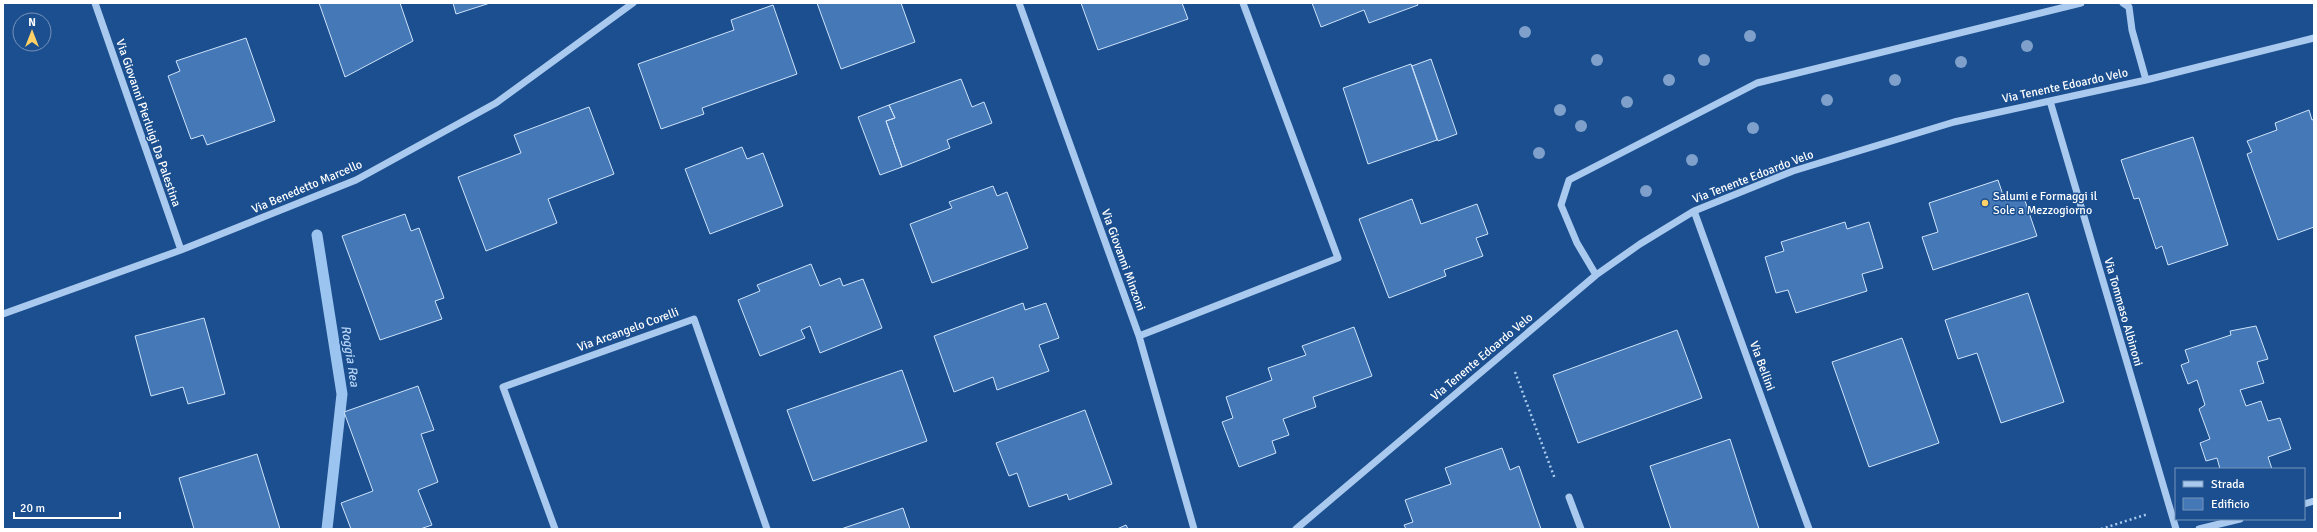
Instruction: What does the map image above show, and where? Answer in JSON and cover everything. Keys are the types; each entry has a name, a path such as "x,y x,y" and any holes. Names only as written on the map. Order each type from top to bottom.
{"street":[{"name":"Via Giovanni Pierluigi Da Palestina","path":"95,3 181,250"},
{"name":"Via Giovanni Minzoni","path":"1019,3 1139,336 1194,529"},
{"path":"1139,336 1338,258 1243,3"},
{"path":"1596,275 1577,243 1561,205 1569,180 1757,83 2081,3"},
{"path":"2123,3 2129,7 2132,30 2146,80"},
{"name":"Via Benedetto Marcello","path":"3,314 181,250 356,180 496,103 629,4"},
{"name":"Via Tenente Edoardo Velo","path":"1296,529 1596,275 1640,244 1694,211 1792,171 1954,122 2146,80 2314,38"},
{"name":"Via Tommaso Albinoni","path":"2050,101 2176,529"},
{"name":"Via Bellini","path":"1694,211 1810,529"},
{"name":"Via Arcangelo Corelli","path":"555,529 503,387 694,319 768,529"},
{"path":"1569,497 1581,529"},
{"path":"2199,529 2236,520"}],"path":[{"path":"1507,350 1554,477 1569,497"},
{"path":"2101,529 2169,507"}],"building":[{"path":"319,3 400,3 413,41 345,77"},
{"path":"453,3 490,3 456,14"},
{"path":"817,3 901,3 915,42 841,69"},
{"path":"1081,3 1182,3 1188,19 1098,50"},
{"path":"1312,3 1417,3 1418,5 1369,23 1364,10 1321,27"},
{"path":"773,5 797,74 702,108 704,114 661,129 638,64 734,30 731,20"},
{"path":"246,38 275,121 207,145 203,135 191,139 168,76 180,71 176,61"},
{"path":"1431,59 1457,134 1438,141 1412,66"},
{"path":"1411,64 1437,140 1368,164 1343,88"},
{"path":"961,79 972,107 984,102 992,123 947,140 950,148 902,167 886,121 895,118 889,105"},
{"path":"889,105 895,118 886,121 902,167 880,175 858,117"},
{"path":"589,107 614,174 548,199 557,223 486,251 458,177 521,153 514,135"},
{"path":"2309,110 2312,120 2314,119 2314,227 2278,240 2247,154 2252,152 2247,141 2277,130 2275,123"},
{"path":"2193,137 2228,245 2168,265 2162,246 2156,249 2139,198 2134,199 2121,160"},
{"path":"742,147 747,159 763,153 783,206 710,234 685,169"},
{"path":"1998,180 2005,201 2023,195 2037,236 1933,270 1922,237 1938,232 1929,203"},
{"path":"993,186 997,196 1007,192 1028,248 932,283 910,224 952,208 949,202"},
{"path":"1412,199 1421,224 1477,204 1488,234 1476,238 1483,256 1444,270 1446,276 1389,298 1359,219"},
{"path":"405,214 411,231 419,228 444,298 435,301 442,319 380,340 342,236"},
{"path":"1845,222 1847,229 1869,222 1883,268 1862,274 1867,291 1796,313 1788,290 1776,293 1765,257 1784,251 1781,242"},
{"path":"811,264 820,286 840,278 843,286 863,279 882,328 820,353 810,326 801,330 805,338 760,356 738,300 760,291 757,285"},
{"path":"2028,293 2064,402 2001,423 1977,353 1958,359 1945,320"},
{"path":"1023,303 1025,310 1046,303 1059,338 1039,345 1049,371 997,390 993,377 954,392 934,336"},
{"path":"204,318 225,394 188,404 183,387 151,396 135,336"},
{"path":"2256,326 2268,359 2257,362 2264,383 2240,390 2246,406 2261,401 2268,421 2280,418 2291,449 2268,457 2272,468 2220,468 2217,458 2206,461 2200,443 2210,439 2199,409 2205,405 2197,380 2188,384 2181,365 2189,362 2185,350 2231,335 2230,331"},
{"path":"1354,327 1372,376 1313,397 1316,407 1283,419 1289,435 1272,441 1276,453 1239,467 1222,422 1233,418 1226,397 1272,380 1268,368 1306,355 1302,346"},
{"path":"1677,330 1702,398 1578,443 1553,375"},
{"path":"1902,338 1939,443 1869,467 1832,362"},
{"path":"902,370 927,441 813,481 787,410"},
{"path":"418,386 434,430 421,434 438,482 418,490 432,525 420,529 351,529 341,503 373,491 344,412"},
{"path":"1085,410 1112,484 1069,500 1067,494 1029,507 1017,473 1009,476 996,443"},
{"path":"1730,439 1759,529 1671,529 1650,466"},
{"path":"1502,448 1510,470 1519,466 1541,529 1406,529 1404,525 1413,522 1405,500 1451,484 1445,468"},
{"path":"257,454 280,529 194,529 179,478"},
{"path":"903,508 910,529 841,529"},
{"path":"1126,525 1128,529 1117,529"}],"waterway":[{"name":"Roggia Rea","path":"317,235 342,394 327,529"}],"place":[{"name":"Salumi e Formaggi il Sole a Mezzogiorno","path":"1985,203"}]}
